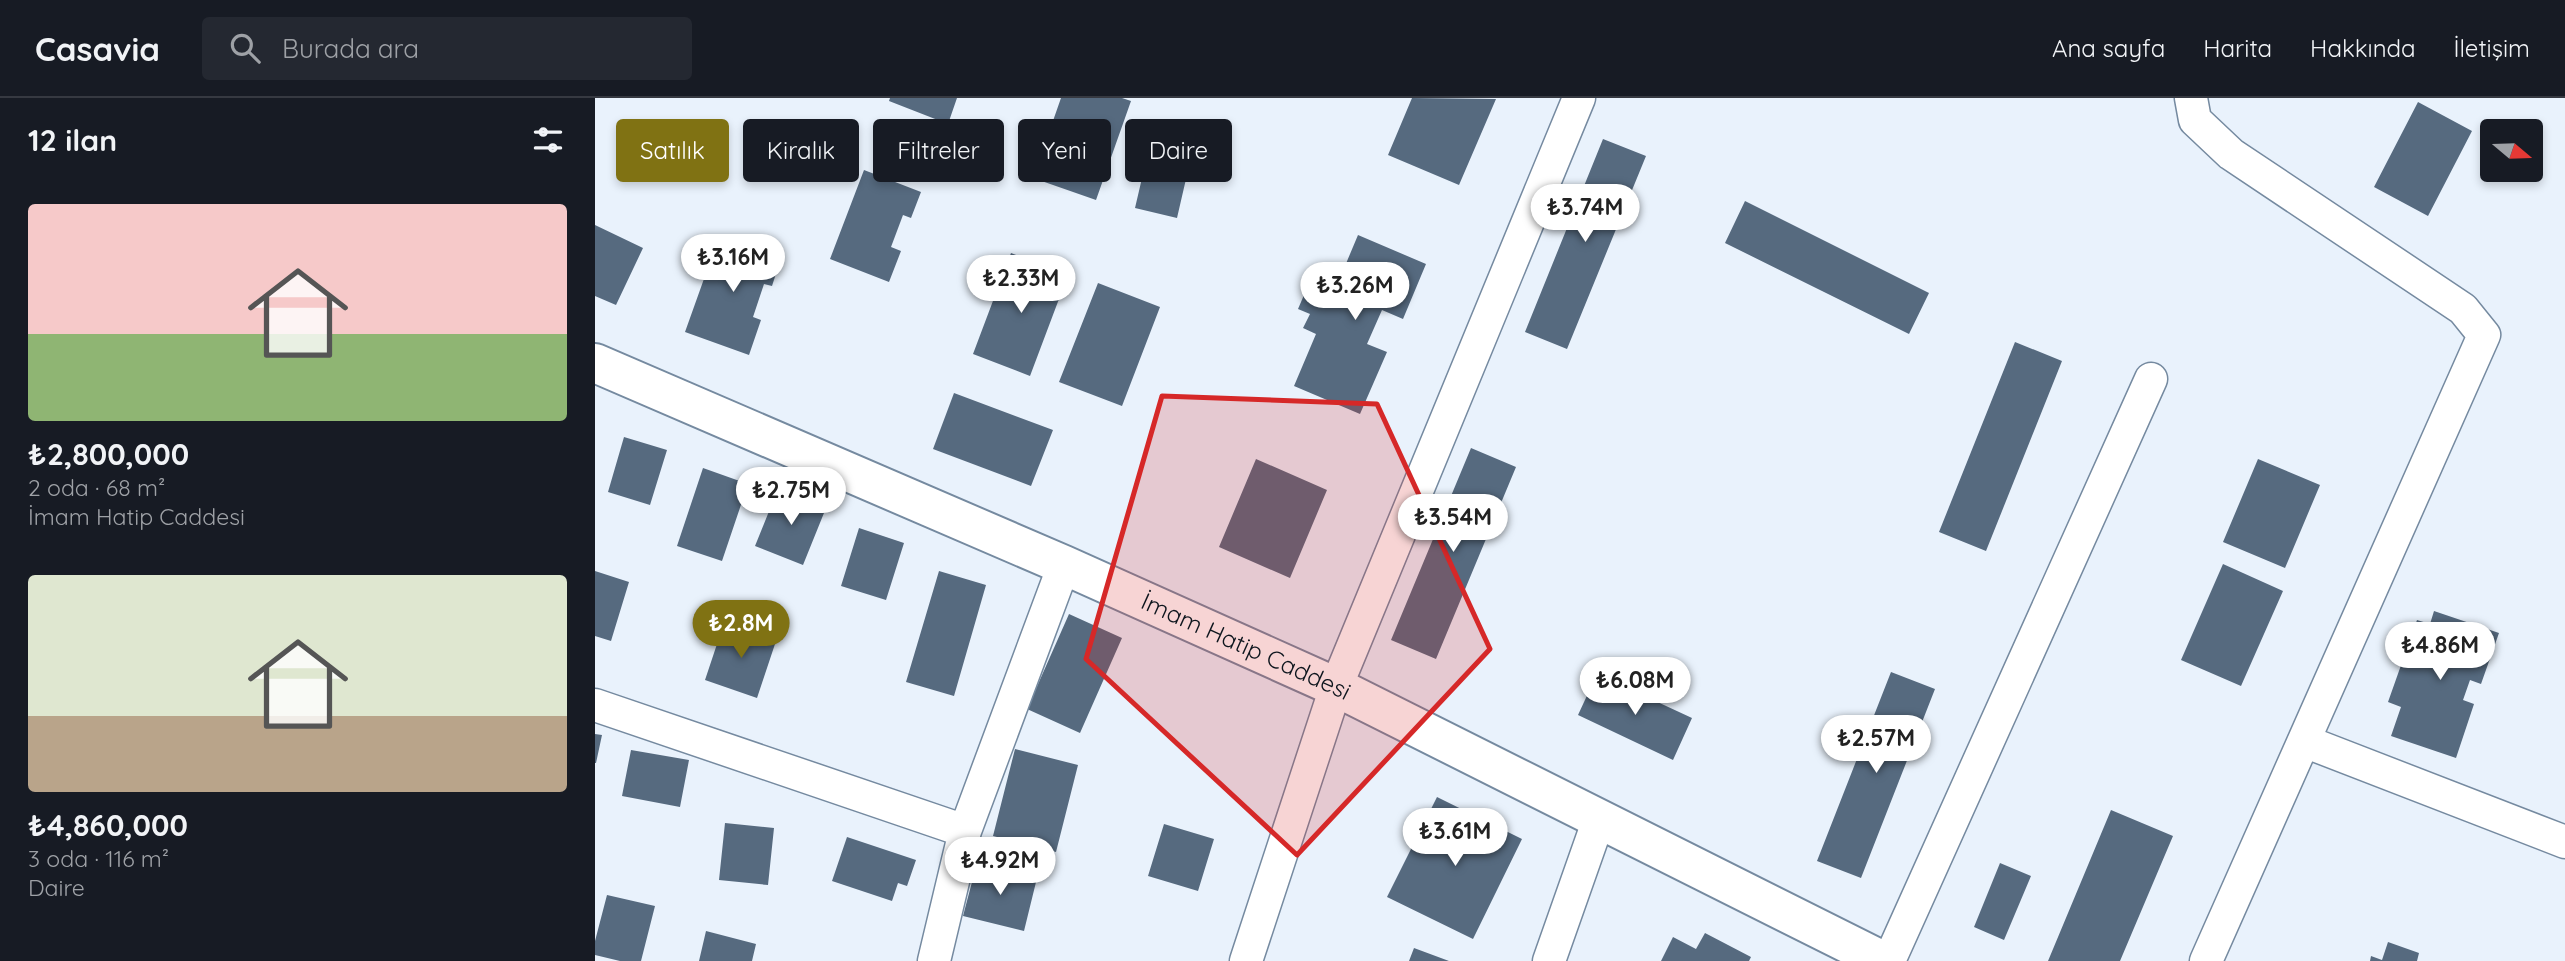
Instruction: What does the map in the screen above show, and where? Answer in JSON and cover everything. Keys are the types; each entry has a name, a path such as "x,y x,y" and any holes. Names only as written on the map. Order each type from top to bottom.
{"street":[{"path":"1246,961 1336,687 1579,98"},
{"path":"2191,98 2195,120 2231,154 2463,309 2484,335 2206,961"},
{"name":"İmam Hatip Caddesi","path":"595,363 1064,565 1336,687 1599,819 1839,950 1883,961"},
{"path":"1889,961 2151,379"},
{"path":"934,961 965,831 1064,565"},
{"path":"595,705 965,831"},
{"path":"2304,741 2565,842"},
{"path":"1549,961 1599,819"}],"highlighted area":[{"path":"1162,396 1377,404 1490,649 1297,855 1086,659"}],"building":[{"path":"890,98 957,98 950,119 935,119 889,101"},
{"path":"1061,98 1122,98 1131,101 1111,158 1111,119 1054,119"},
{"path":"1412,98 1496,99 1459,185 1388,155"},
{"path":"2418,102 2472,131 2428,216 2374,187"},
{"path":"1603,139 1646,156 1567,349 1525,332"},
{"path":"864,170 873,173 873,182 895,182 921,192 911,218 903,215 891,247 901,251 889,282 830,259"},
{"path":"1044,182 1102,182 1096,200"},
{"path":"1141,182 1185,182 1177,218 1135,208"},
{"path":"1745,201 1929,293 1909,334 1725,243"},
{"path":"595,225 643,248 616,305 595,296"},
{"path":"720,234 782,255 772,286 764,284 753,317 761,320 749,355 685,332"},
{"path":"1358,235 1426,264 1403,319 1382,310 1367,344 1387,352 1360,414 1294,386 1316,334 1303,328 1310,314 1298,309 1307,288 1318,293 1324,280 1337,285"},
{"path":"1011,253 1068,275 1030,376 973,354"},
{"path":"1098,283 1160,307 1122,406 1059,382"},
{"path":"2015,342 2062,361 1986,551 1939,532"},
{"path":"954,393 1053,430 1031,486 933,449"},
{"path":"624,437 667,450 650,505 608,492"},
{"path":"1471,448 1516,467 1436,659 1391,640"},
{"path":"1256,459 1327,490 1290,578 1219,547"},
{"path":"2258,459 2320,485 2285,568 2223,542"},
{"path":"703,468 748,484 722,561 677,546"},
{"path":"778,489 826,508 803,565 755,546"},
{"path":"859,528 904,543 886,600 841,586"},
{"path":"2223,564 2283,591 2241,686 2181,660"},
{"path":"595,571 629,582 611,641 595,636"},
{"path":"939,571 986,585 954,696 906,682"},
{"path":"2434,611 2499,633 2481,684 2470,680 2463,700 2474,704 2456,758 2391,736 2401,707 2388,702 2417,620 2430,624"},
{"path":"1069,614 1122,638 1080,733 1027,709"},
{"path":"724,623 776,641 757,698 705,680"},
{"path":"1891,672 1935,689 1861,878 1817,861"},
{"path":"1597,674 1692,718 1673,760 1578,715"},
{"path":"595,734 602,735 596,763 595,763"},
{"path":"1015,749 1078,765 1056,852 993,836"},
{"path":"631,750 689,760 680,807 622,796"},
{"path":"1437,797 1522,839 1473,939 1387,897"},
{"path":"2111,810 2173,836 2120,961 2048,961"},
{"path":"725,823 774,828 768,885 719,880"},
{"path":"1164,824 1214,839 1198,891 1148,876"},
{"path":"847,837 916,860 907,886 898,883 892,901 832,881"},
{"path":"977,863 1037,878 1024,931 963,916"},
{"path":"2000,863 2031,876 2004,940 1974,927"},
{"path":"607,895 655,906 641,961 620,961 595,955 595,941"},
{"path":"706,931 756,944 752,961 699,961"},
{"path":"1705,933 1751,957 1749,961 1661,961 1673,937 1696,949"},
{"path":"2388,942 2419,953 2417,961 2370,961 2371,956 2382,960"},
{"path":"1414,948 1449,961 1409,961"}]}
